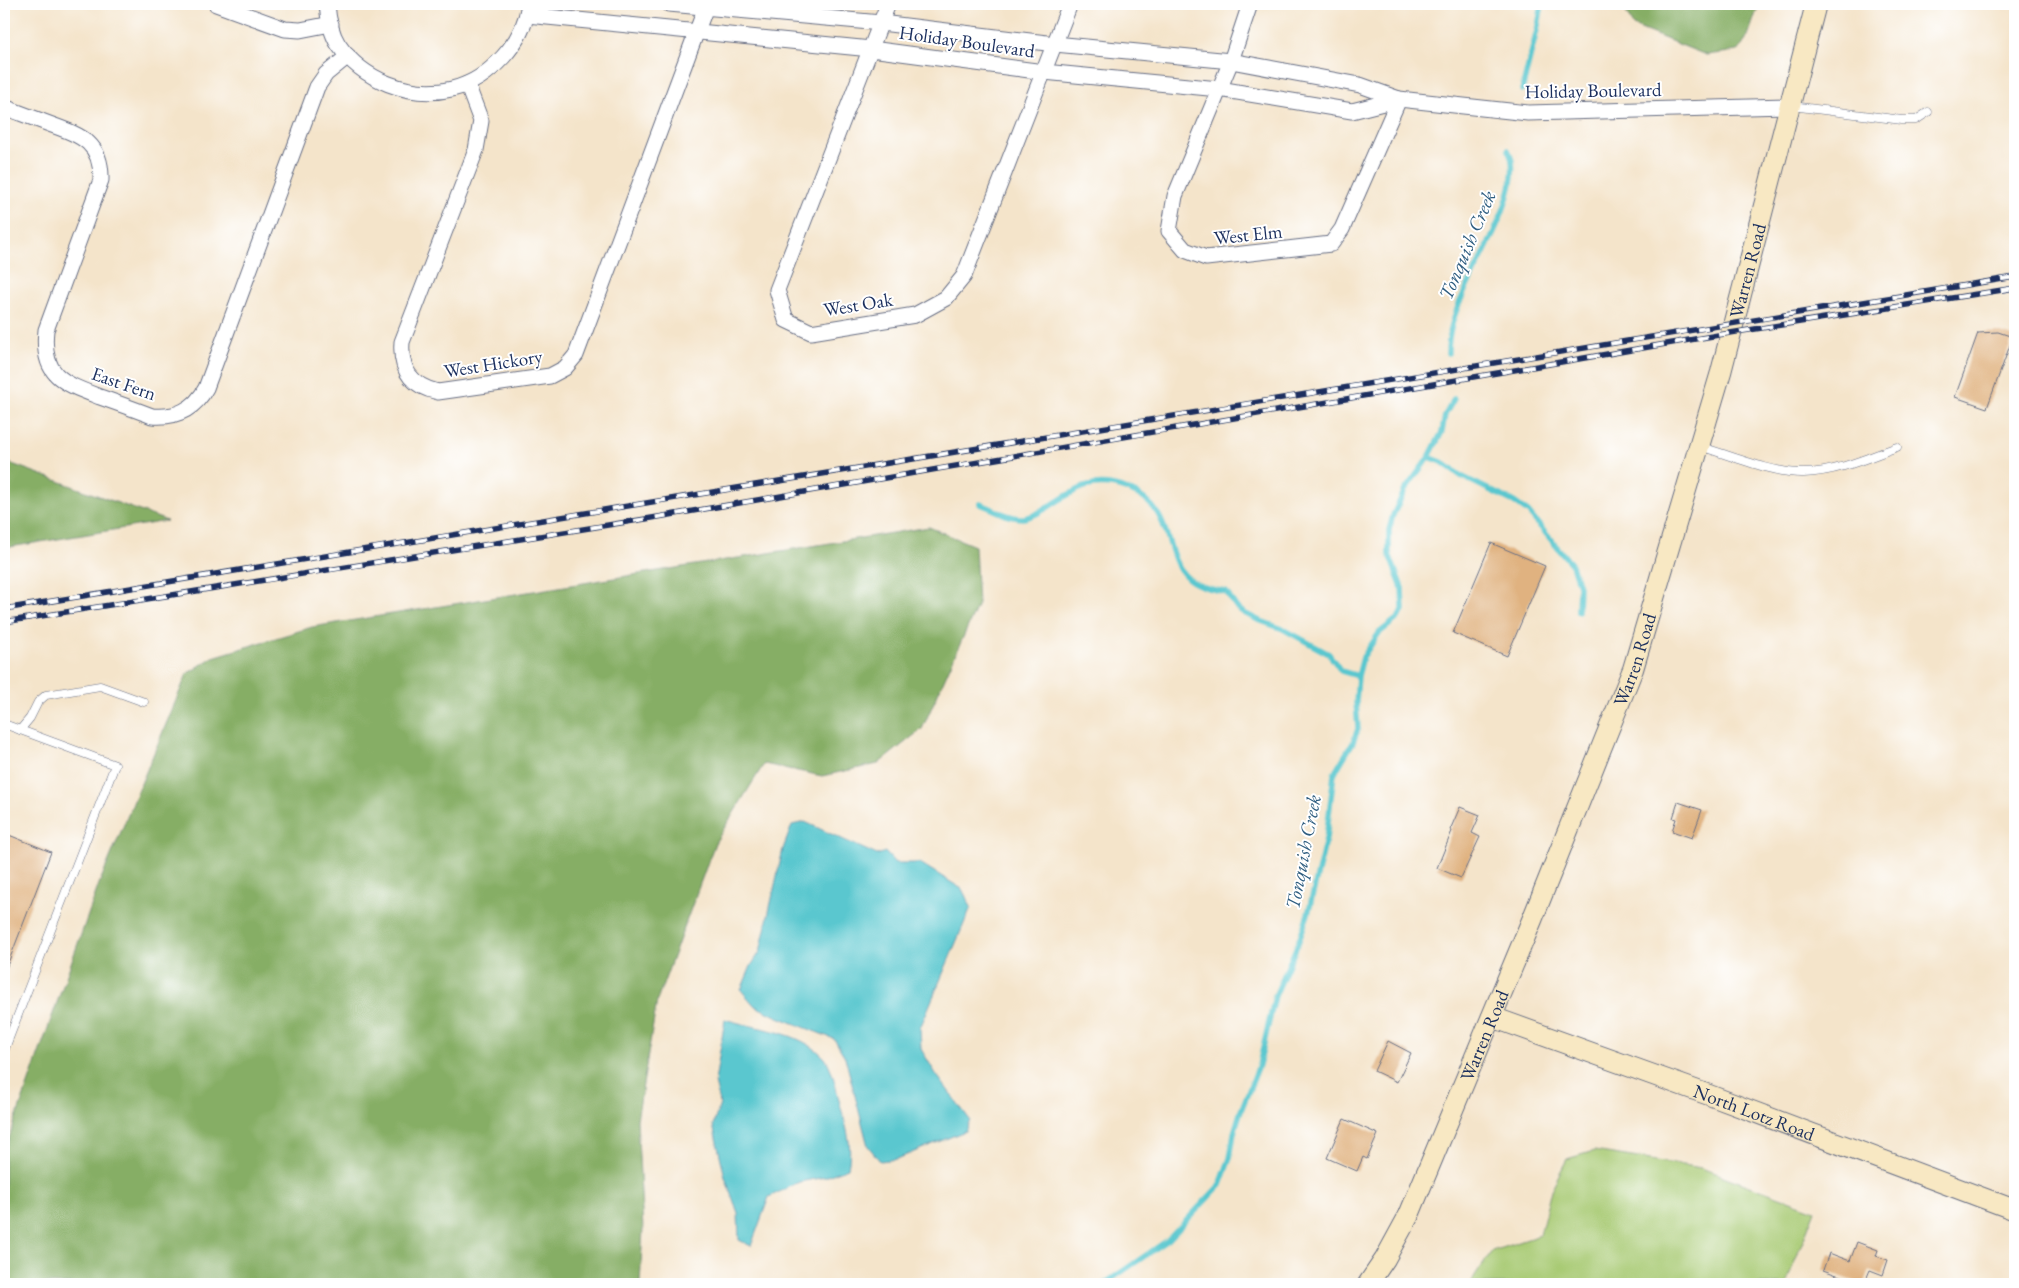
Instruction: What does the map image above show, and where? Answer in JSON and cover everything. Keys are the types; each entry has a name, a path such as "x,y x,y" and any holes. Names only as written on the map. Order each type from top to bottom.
{"main road":[{"name":"Warren Road","path":"1368,1284 1385,1259 1409,1215 1492,1017 1633,669 1721,372 1816,4"},
{"name":"North Lotz Road","path":"1492,1017 1708,1095 2015,1210"}],"street":[{"path":"216,4 285,29 300,30 330,24 327,4"},
{"name":"Holiday Boulevard","path":"669,4 881,23 1055,44 1231,61 1360,85 1398,99 1528,113 1790,106"},
{"name":"West Oak","path":"888,4 777,290 786,320 810,332 915,316 946,298 964,276 1070,4"},
{"path":"1219,88 1231,61 1250,4"},
{"name":"West Hickory","path":"467,84 481,121 476,150 402,342 401,357 412,380 428,390 438,392 550,376 565,368 576,355 707,6"},
{"name":"Holiday Boulevard","path":"330,24 337,43 348,56 374,77 392,86 408,90 440,92 467,84 490,71 511,49 522,30 528,9 698,33 870,49 1044,72 1219,88 1352,111 1398,99"},
{"name":"East Fern","path":"4,107 78,135 90,143 97,153 101,168 101,180 46,330 44,346 47,359 54,373 67,384 152,416 164,417 177,415 188,409 206,388 316,87 326,74 348,56"},
{"name":"West Elm","path":"1219,88 1175,196 1169,231 1185,250 1206,258 1331,244 1342,229 1398,99"}],"lane":[{"path":"1790,106 1902,120 1916,120 1928,112"},
{"path":"1699,446 1774,469 1803,474 1838,469 1897,447"},
{"path":"20,730 30,718 38,702 46,695 100,686 144,702"},
{"path":"4,724 115,765 4,1051"}],"green space":[{"path":"1622,4 1759,4 1748,36 1738,51 1706,55 1633,26"},
{"path":"4,461 167,521 4,548"},
{"path":"929,527 975,546 978,604 922,729 878,764 822,776 764,764 715,843 657,1001 637,1120 643,1229 640,1284 4,1284 4,1152 99,884 187,674 213,657 312,627"},
{"path":"1594,1151 1701,1168 1815,1210 1786,1284 1470,1284 1492,1251 1540,1235 1551,1190 1567,1159"}],"water":[{"path":"805,822 877,855 885,852 895,863 920,863 962,889 971,907 920,1028 921,1049 936,1074 970,1120 965,1131 897,1159 880,1161 868,1146 845,1057 834,1039 755,1006 741,990 751,966 760,952 783,849 792,825"},
{"path":"725,1019 790,1036 814,1048 824,1057 834,1079 850,1151 848,1168 825,1177 799,1182 769,1197 751,1246 739,1240 738,1213 725,1177 713,1125 720,1104 715,1082"}],"building":[{"path":"1998,332 2013,337 1987,408 1955,397 1978,333"},
{"path":"1491,543 1545,566 1507,656 1453,633"},
{"path":"1678,802 1702,810 1692,838 1672,831 1676,819 1673,818"},
{"path":"1460,807 1480,815 1472,833 1480,837 1461,878 1437,868"},
{"path":"4,833 51,852 5,971 4,971"},
{"path":"1388,1041 1411,1053 1397,1082 1374,1071"},
{"path":"1344,1119 1378,1134 1367,1159 1363,1157 1357,1171 1327,1158"},
{"path":"1857,1242 1878,1250 1876,1256 1888,1260 1883,1275 1870,1270 1864,1284 1862,1284 1823,1270 1829,1253 1850,1261"}],"waterway":[{"name":"Tonquish Creek","path":"1522,90 1542,4"},
{"name":"Tonquish Creek","path":"1448,353 1457,309 1489,244 1506,201 1511,181 1512,164 1508,150"},
{"name":"Tonquish Creek","path":"1104,1284 1168,1240 1220,1185 1230,1158 1234,1133 1240,1113 1259,1065 1275,996 1298,943 1308,914 1326,839 1334,774 1353,742 1358,729 1356,702 1358,676 1363,657 1379,633 1398,618 1403,610 1402,588 1389,554 1389,530 1393,515 1405,490 1429,457 1442,432 1445,415 1454,399"},
{"path":"1429,457 1442,462 1461,476 1514,502 1528,512 1572,565 1579,586 1578,611"},
{"path":"980,504 1007,515 1023,518 1037,514 1069,494 1087,486 1106,484 1128,490 1144,499 1155,510 1162,522 1176,562 1183,573 1193,582 1226,592 1237,608 1244,613 1283,629 1329,654 1341,671 1358,676"}],"railway":[{"path":"4,609 2015,277"},
{"path":"4,622 658,517 1730,333 2015,288"}]}
